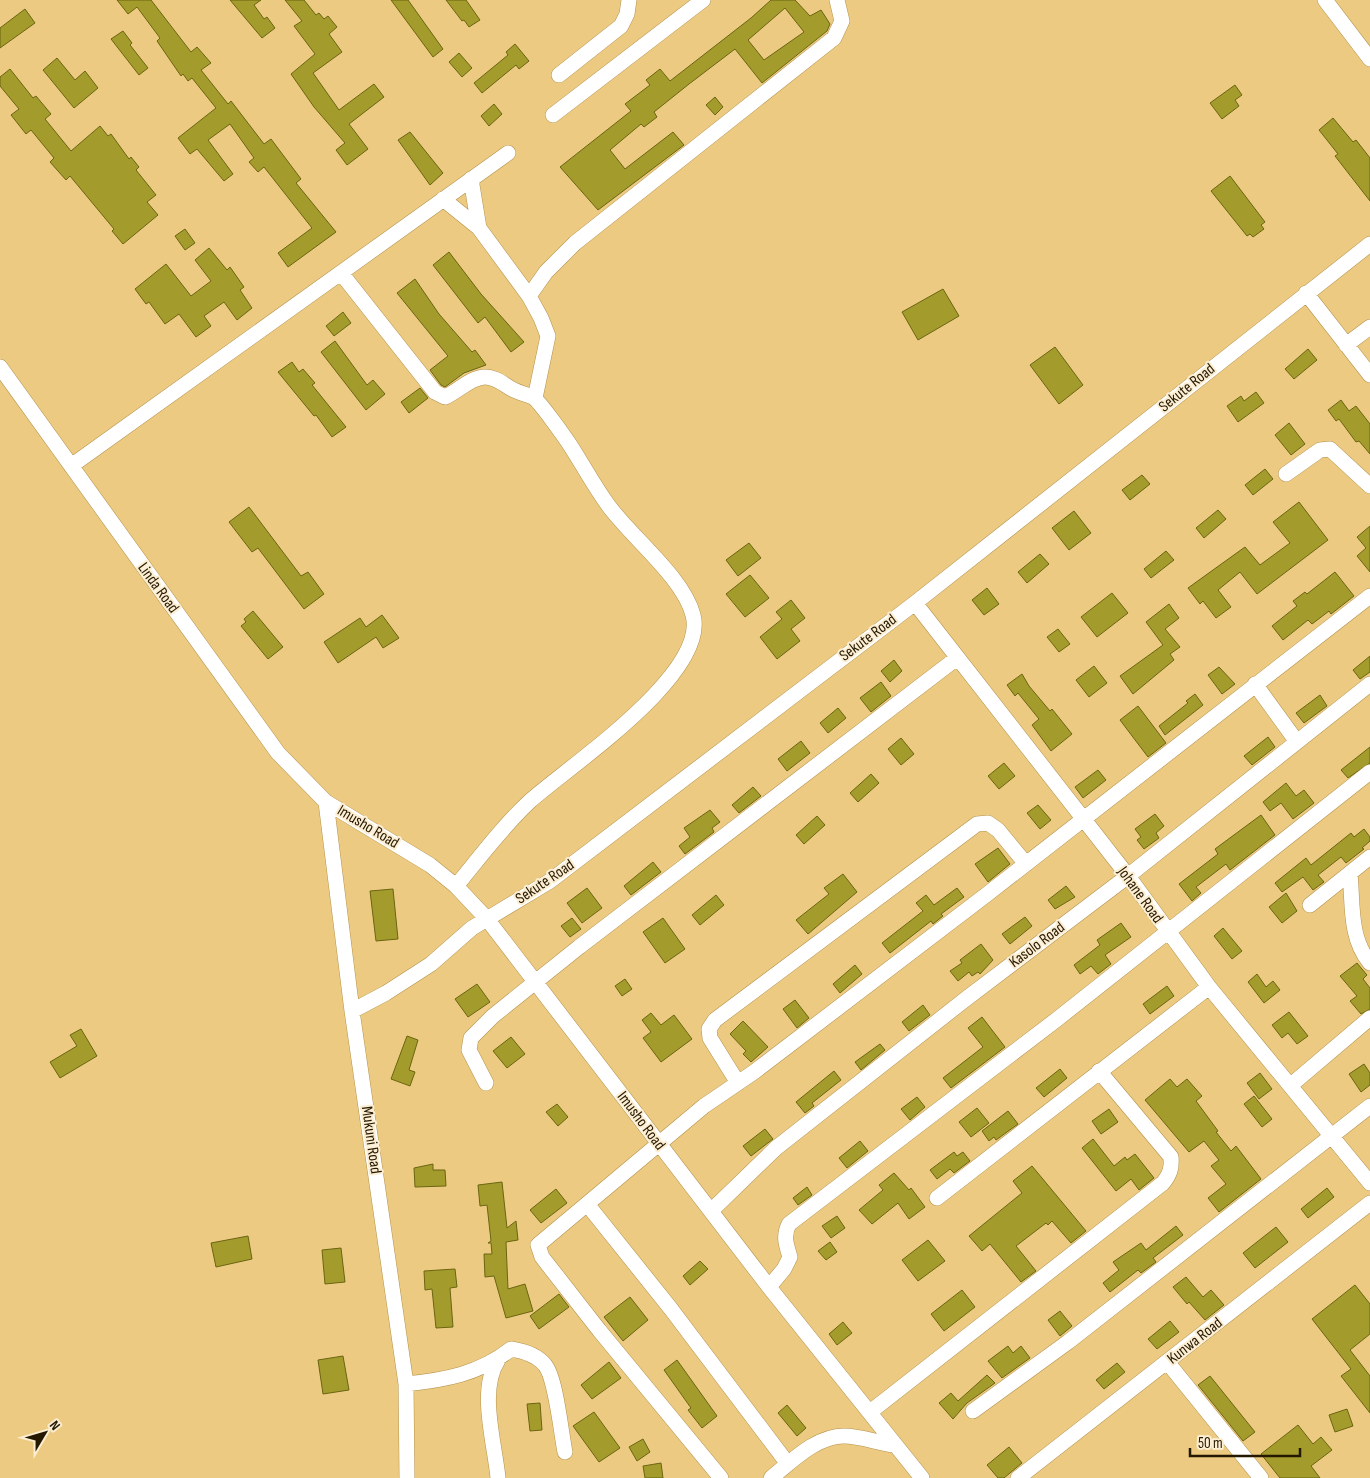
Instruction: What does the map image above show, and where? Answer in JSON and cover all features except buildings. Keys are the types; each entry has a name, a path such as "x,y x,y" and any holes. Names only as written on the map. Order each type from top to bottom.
{"street":[{"path":"559,75 621,26 627,14 629,0"},
{"path":"553,115 703,0"},
{"path":"529,296 546,272 575,244 834,38 842,21 837,0"},
{"path":"1325,0 1370,59"},
{"path":"71,466 508,153"},
{"path":"471,179 479,228"},
{"path":"443,199 479,228 529,296 548,336 535,398"},
{"name":"Sekute Road","path":"352,1011 386,994 431,964 487,919 550,881 915,603 1370,244"},
{"path":"341,272 436,392 445,397 476,379 484,377 497,379 514,390 535,398 570,444 609,506 686,597 694,616 693,637 686,656 648,703 582,761 531,800 505,826 456,886"},
{"path":"1306,293 1370,375"},
{"path":"1346,345 1370,327"},
{"name":"Linda Road","path":"0,367 278,753 326,802"},
{"path":"1286,474 1320,450 1330,449 1370,486"},
{"path":"721,1478 599,1330 542,1257 538,1245 544,1238 704,1106 1026,864 1370,596"},
{"name":"Johane Road","path":"915,603 1082,820 1128,876 1166,931 1370,1183"},
{"path":"486,1083 469,1050 471,1038 493,1016 819,762 885,715 957,658"},
{"path":"1255,684 1297,742"},
{"name":"Kasolo Road","path":"711,1211 776,1148 967,998 1128,876 1370,684"},
{"path":"769,1287 784,1269 790,1257 785,1241 785,1232 789,1224 1024,1044 1370,772"},
{"name":"Imusho Road","path":"326,802 430,865 456,886 487,919 769,1287 922,1478"},
{"name":"Mukuni Road","path":"326,802 352,1011 406,1384 407,1478"},
{"path":"738,1082 710,1038 709,1029 722,1015 978,824 988,823 998,830 1026,864"},
{"path":"1310,905 1370,857"},
{"path":"1350,873 1354,935 1361,952 1370,963"},
{"path":"937,1198 1210,987"},
{"path":"1291,1085 1370,1018"},
{"path":"870,1412 1163,1183 1169,1176 1172,1167 1171,1157 1100,1071"},
{"path":"973,1411 1068,1342 1370,1106"},
{"name":"Kunwa Road","path":"1018,1478 1168,1363 1370,1203"},
{"path":"587,1204 671,1309 788,1464"},
{"path":"406,1384 443,1380 472,1372 498,1360 511,1350 525,1351 546,1366 552,1378 565,1452"},
{"path":"498,1360 489,1379 490,1427 498,1478"},
{"path":"1168,1363 1261,1478"},
{"path":"771,1478 788,1464 829,1438 846,1436 894,1445"}]}
